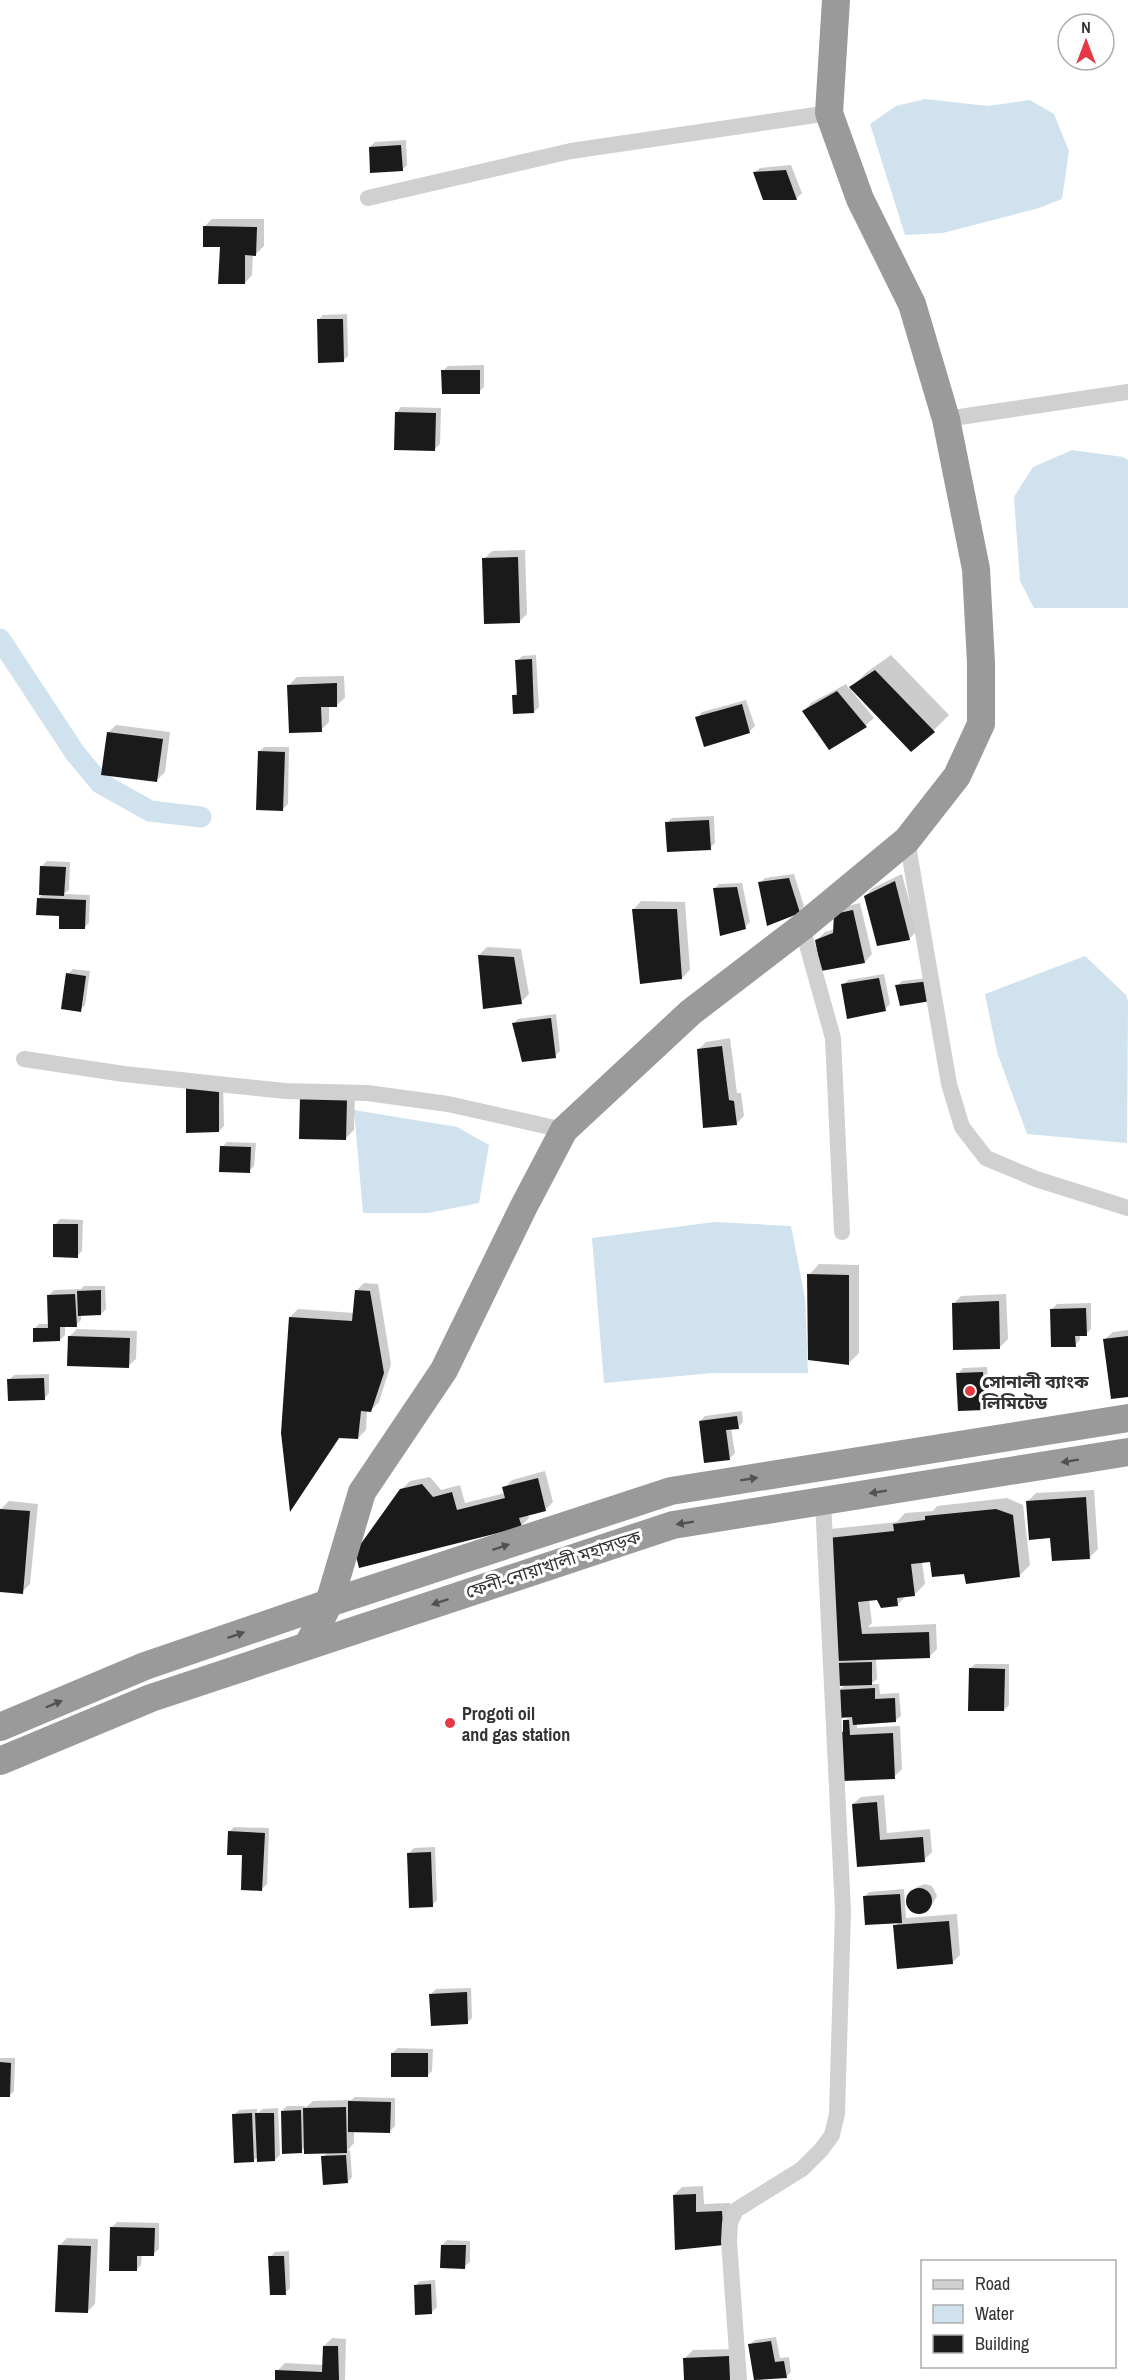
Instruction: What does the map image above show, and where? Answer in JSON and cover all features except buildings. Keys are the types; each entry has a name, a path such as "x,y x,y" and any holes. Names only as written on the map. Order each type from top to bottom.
{"highway":[{"path":"308,1646 329,1603 362,1492 444,1370 564,1130 691,1011 802,927 907,840 957,776 981,724 981,663 976,569 946,419 912,304 860,199 829,113 836,0"},
{"name":"ফেনী-নোয়াখালী মহাসড়ক","path":"0,1726 145,1666 671,1491 1128,1418"},
{"name":"ফেনী-নোয়াখালী মহাসড়ক","path":"0,1761 151,1698 674,1525 1128,1452"}],"street":[{"path":"368,198 571,152 829,113"},
{"path":"946,419 1128,392"},
{"path":"907,840 949,1084 962,1127 986,1158 1036,1179 1128,1208"},
{"path":"802,927 833,1038 842,1232"},
{"path":"24,1059 124,1074 285,1091 379,1095 448,1104 564,1130"},
{"path":"739,2380 730,2223 736,2210 802,2169 821,2150 832,2135 837,2114 843,1911 823,1501"}],"water":[{"path":"925,99 988,106 1030,100 1054,114 1069,151 1062,199 1039,208 943,233 905,235 870,124 896,106"},
{"path":"1072,450 1123,457 1128,460 1128,608 1034,608 1020,581 1014,497 1033,467"},
{"path":"1085,956 1126,995 1128,1001 1127,1143 1027,1134 997,1052 985,994"},
{"path":"354,1110 457,1127 489,1145 479,1203 428,1213 363,1213"},
{"path":"714,1222 791,1226 805,1298 808,1373 713,1373 604,1383 592,1238"}],"waterway":[{"path":"0,639 75,753 100,783 150,811 201,817"}],"place":[{"name":"সোনালী ব্যাংক লিমিটেড","path":"970,1391"},
{"name":"Progoti oil and gas station","path":"450,1723"}]}
